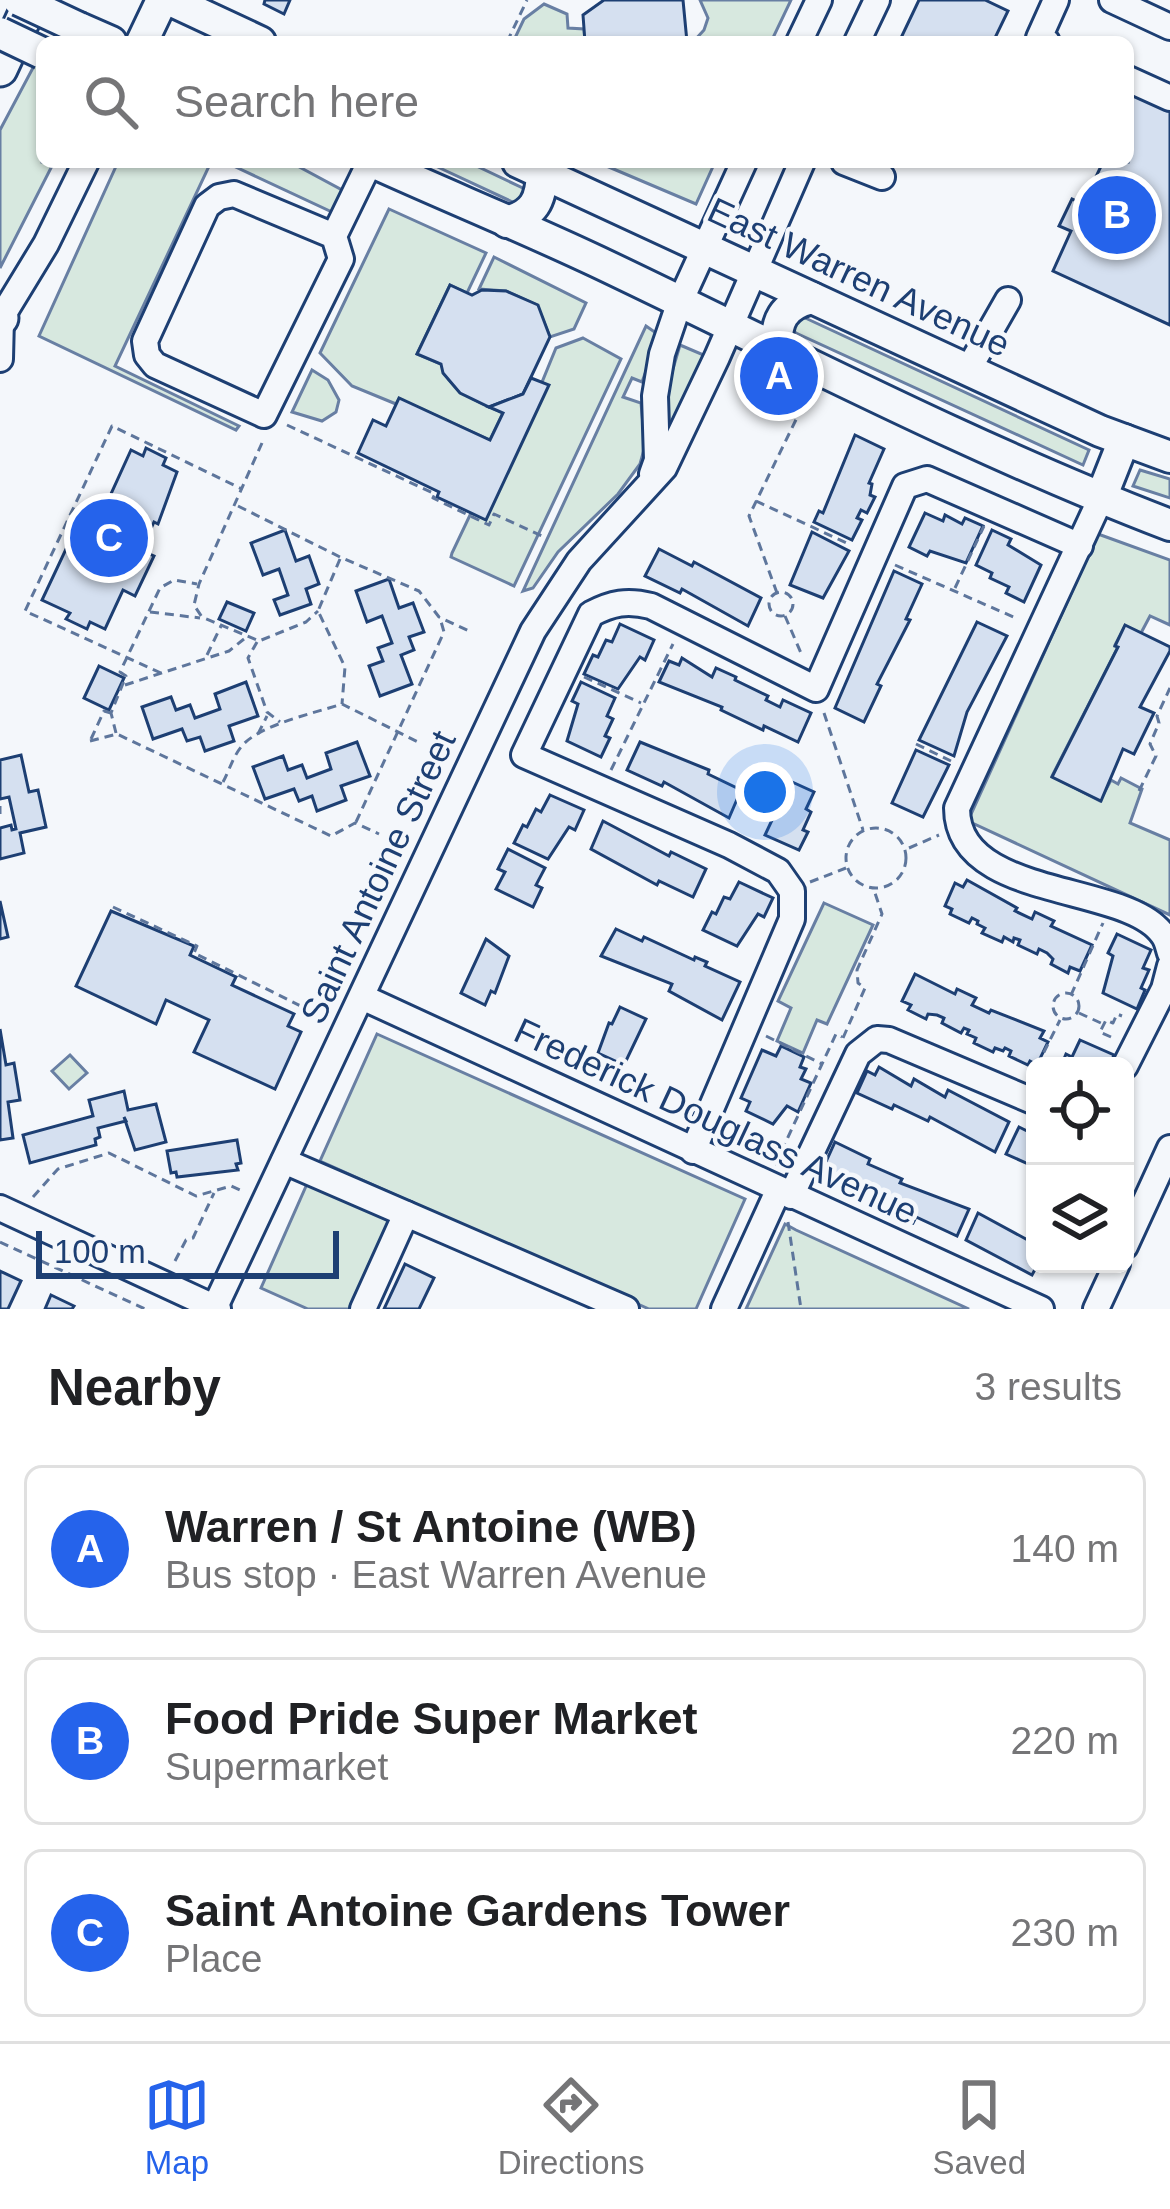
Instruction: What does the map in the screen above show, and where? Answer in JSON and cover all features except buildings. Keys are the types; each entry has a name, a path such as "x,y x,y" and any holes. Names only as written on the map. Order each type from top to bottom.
{"highway":[{"path":"0,68 32,0"}],"main road":[{"path":"19,0 97,36"},
{"path":"145,36 166,0 246,36"},
{"path":"0,33 36,50"},
{"path":"386,168 1101,498 1170,524"},
{"path":"507,222 525,217 536,206 530,168"},
{"name":"East Warren Avenue","path":"532,168 968,370 1170,457"},
{"path":"777,350 780,318 790,306 812,298"},
{"path":"1101,498 1124,440"}],"street":[{"path":"803,36 819,0"},
{"path":"860,36 877,0"},
{"path":"1040,36 1056,0"},
{"path":"1112,0 1170,26"},
{"path":"1134,82 1170,98"},
{"path":"0,358 0,319 46,244 83,168"},
{"path":"334,236 234,194 219,197 207,206 154,322 146,341 147,355 155,365 263,416 341,259 334,236 369,168"},
{"name":"Saint Antoine Street","path":"639,497 657,460 655,396 662,354 679,304 741,168"},
{"name":"Saint Antoine Street","path":"216,1308 545,609 579,561 664,468 799,168"},
{"path":"859,168 882,177"},
{"path":"968,370 1009,300"},
{"path":"693,1151 792,919 792,891 778,871 762,862 524,755 591,614 609,604 631,601 685,621 816,688 904,486 927,479 1080,546"},
{"path":"1101,498 957,808 957,828 968,846 986,860 1068,895 1140,917 1167,944"},
{"path":"1130,1057 1170,966"},
{"name":"Frederick Douglass Avenue","path":"362,997 1041,1309"},
{"path":"724,1309 858,1054 877,1039 1026,1098"},
{"path":"1134,1226 1170,1148"},
{"path":"284,1161 626,1309"},
{"path":"0,1208 216,1308"},
{"path":"363,1309 406,1214"},
{"path":"1096,1309 1113,1273"}],"path":[{"path":"510,36 527,0"},
{"path":"777,593 749,516 820,370"},
{"path":"274,419 435,494 433,498 489,525 494,514 544,537"},
{"path":"161,673 25,611 112,427 242,489"},
{"path":"202,617 194,598 262,442"},
{"path":"756,500 858,549"},
{"path":"111,713 104,711 90,741 117,734 331,836 355,824 444,632 439,616 419,591 236,505"},
{"path":"954,590 993,507"},
{"path":"243,655 259,641 306,622 318,611 340,557"},
{"path":"882,560 1041,630"},
{"path":"117,734 111,713 126,676 120,672 163,585 174,580 199,584"},
{"path":"785,616 793,600 784,592 777,593 771,598 771,611 785,616 816,688 863,830"},
{"path":"318,611 345,668 342,704"},
{"path":"148,613 202,617 259,641"},
{"path":"439,616 471,632"},
{"path":"601,790 685,621"},
{"path":"207,656 221,626"},
{"path":"123,686 229,651 246,637"},
{"path":"229,651 243,655"},
{"path":"243,655 267,712 281,724"},
{"path":"563,668 643,704"},
{"path":"1139,791 1156,756 1150,745 1170,688"},
{"path":"223,783 243,743 281,724 342,704 420,743"},
{"path":"257,735 267,712"},
{"path":"916,744 974,772"},
{"path":"0,806 0,814"},
{"path":"355,824 379,834"},
{"path":"906,850 957,828"},
{"path":"886,829 902,841 906,850 902,874 890,885 873,888 856,881 848,868 848,847 863,830 886,829"},
{"path":"792,891 848,868"},
{"path":"801,1309 783,1194 822,1064 836,1034 842,1036 865,988 856,974 882,914 873,888"},
{"path":"1071,995 1112,905"},
{"path":"113,907 197,946 194,953 323,1017"},
{"path":"1060,994 1071,995 1077,1000 1077,1012 1072,1018 1060,1018 1054,1012 1054,1000 1060,994"},
{"path":"1077,1012 1115,1030"},
{"path":"1112,1038 1100,1033 1106,1020 1113,1024 1117,1014 1122,1016"},
{"path":"1041,1057 1060,1018"},
{"path":"764,1036 822,1064"},
{"path":"30,1204 58,1169 109,1153 196,1196 232,1186 243,1191"},
{"path":"172,1268 215,1192"},
{"path":"0,1242 145,1309"}],"shaded area":[{"path":"700,0 791,0 774,36 698,36 708,18"},
{"path":"544,4 567,14 568,28 584,29 585,36 516,36 524,19"},
{"path":"36,64 36,168 51,168 0,268 0,130"},
{"path":"115,168 208,168 115,366 239,426 236,430 39,336"},
{"path":"238,168 301,168 342,190 332,212"},
{"path":"440,168 481,168 527,190 517,204"},
{"path":"611,168 712,168 696,204"},
{"path":"389,209 486,253 467,293 450,285 417,354 441,364 466,395 503,413 490,440 399,399 396,404 352,386 320,353"},
{"path":"494,257 586,303 574,329 550,337 537,305 506,291 479,289"},
{"path":"801,316 1089,450 1083,465 796,333 791,328"},
{"path":"646,326 659,335 642,382 632,378 623,397 641,403 645,446 640,464 618,494 558,552 533,588 523,591"},
{"path":"583,338 621,359 514,586 451,557 452,553 471,513 486,519 556,348"},
{"path":"680,345 706,356 669,432 665,396"},
{"path":"312,370 328,380 339,400 336,412 322,421 292,412"},
{"path":"1140,470 1170,479 1170,498 1133,486"},
{"path":"1098,534 1170,560 1170,625 1150,616 1141,633 1125,626 1052,776 1100,801 1111,780 1118,784 1121,778 1142,789 1130,823 1170,840 1170,915 968,821"},
{"path":"824,903 873,925 827,1024 817,1020 803,1053 777,1041 791,1008 778,1001"},
{"path":"377,1034 745,1199 696,1309 649,1309 320,1161"},
{"path":"70,1055 87,1073 69,1089 52,1071"},
{"path":"311,1175 395,1213 352,1309 308,1309 261,1288"},
{"path":"785,1224 796,1230 969,1309 746,1309"}],"place":[{"name":"Food Pride Super Market","path":"1117,215"},
{"name":"Warren / St Antoine (WB)","path":"779,376"},
{"name":"Saint Antoine Gardens Tower","path":"109,538"}]}
